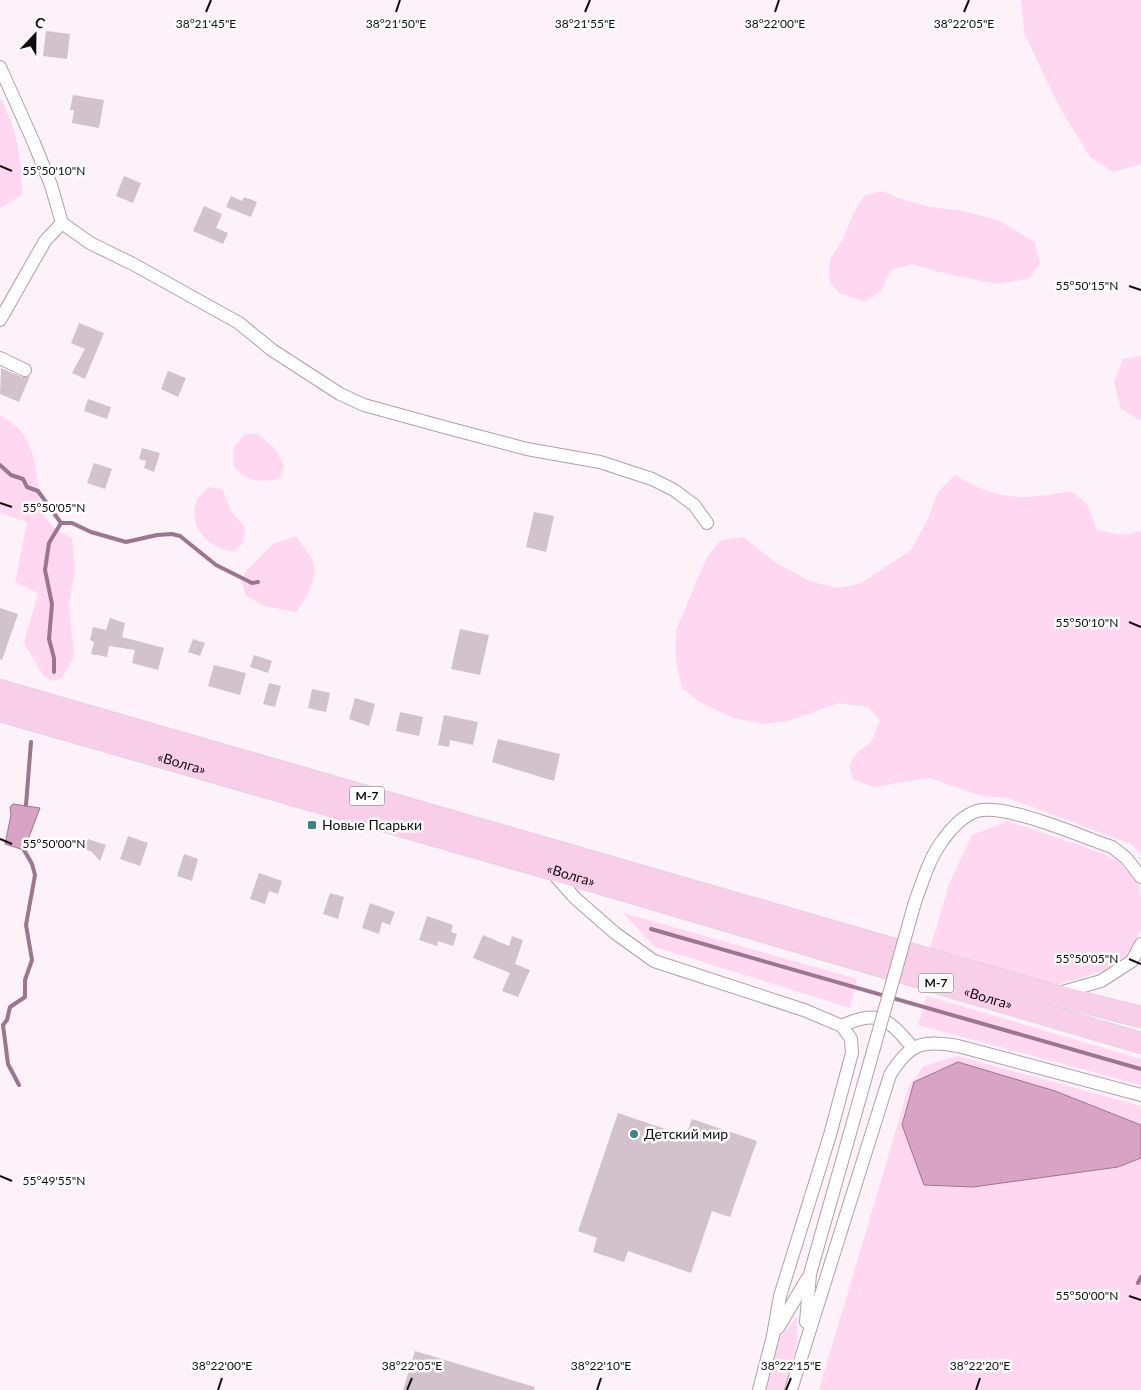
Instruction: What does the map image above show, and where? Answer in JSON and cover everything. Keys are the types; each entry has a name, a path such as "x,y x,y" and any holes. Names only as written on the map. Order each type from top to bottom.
{"highway":[{"name":"«Волга»","path":"0,690 1054,995 1141,1017"},
{"name":"«Волга»","path":"0,711 550,869 1141,1043"}],"street":[{"path":"0,67 51,185 62,222 90,243 133,264 239,323 272,350 340,394 364,405 527,449 600,462 652,478 674,490 694,505 707,523"},
{"path":"0,320 45,241 62,222"},
{"path":"0,358 25,370"},
{"path":"804,1345 810,1274 915,902 931,859 942,840 960,821 978,811 1009,812 1112,847 1126,858 1141,877"},
{"path":"550,869 575,898 615,933 654,961 795,1007 842,1026 851,1038 852,1053 830,1135 780,1296 773,1336 759,1390"},
{"path":"1054,995 1101,981 1132,961 1141,944"},
{"path":"842,1026 858,1018 869,1016 883,1018 893,1023 912,1047"},
{"path":"791,1390 890,1075 900,1059 912,1047 932,1043 958,1046 1141,1096"},
{"path":"773,1336 810,1274"}],"shaded area":[{"path":"1021,0 1141,0 1141,164 1113,172 1090,157 1060,108 1024,33"},
{"path":"0,98 11,121 17,145 22,195 0,208"},
{"path":"882,191 901,199 930,207 959,210 998,220 1035,242 1040,263 1030,278 998,284 947,274 912,264 891,270 881,291 864,302 840,293 829,282 830,260 845,235 854,212 865,195"},
{"path":"1141,356 1141,421 1121,409 1114,382 1123,359"},
{"path":"0,415 19,430 26,438 30,447 43,514 56,528 72,538 75,569 69,604 74,657 62,678 52,681 43,675 24,643 38,593 15,582 27,522 0,513"},
{"path":"245,434 258,434 276,450 284,466 279,479 253,480 243,475 233,465 234,447"},
{"path":"955,475 984,490 1011,496 1039,496 1071,491 1087,504 1097,530 1123,535 1141,531 1141,854 1131,844 1008,798 982,796 929,778 873,787 853,779 849,765 857,753 871,742 880,720 868,707 839,703 791,720 766,724 733,718 700,702 682,688 676,663 676,630 707,557 721,540 743,537 775,562 809,581 837,588 860,584 911,550 928,519 938,492"},
{"path":"209,487 222,489 231,511 245,528 243,542 234,552 217,547 209,542 198,529 194,512 196,502"},
{"path":"296,536 311,557 314,573 311,588 296,612 265,606 246,596 242,583 245,572 273,544"},
{"path":"13,804 40,808 24,850 5,844 11,815 10,807"},
{"path":"1008,821 1102,853 1118,861 1139,885 1141,896 1141,930 1127,955 1100,972 1056,985 930,949 949,884 972,835"},
{"path":"623,913 857,979 850,1008 655,947"},
{"path":"927,996 1141,1059 1141,1085 918,1025"},
{"path":"957,1056 1141,1106 1141,1390 819,1390 909,1086 924,1066"},
{"path":"958,1062 1055,1091 1141,1125 1141,1158 1118,1167 973,1187 924,1185 902,1125 914,1082"},
{"path":"797,1316 797,1344 784,1390 765,1390 780,1338"}],"building":[{"path":"46,31 70,34 67,59 43,56"},
{"path":"73,95 104,100 99,128 72,123 74,110 70,110"},
{"path":"124,176 141,183 133,203 116,196"},
{"path":"231,196 242,201 244,197 257,202 251,217 226,207"},
{"path":"204,206 222,214 216,228 228,233 223,244 193,231"},
{"path":"79,323 104,333 85,379 72,373 85,349 71,343"},
{"path":"1,368 22,377 30,376 19,402 0,394"},
{"path":"168,371 186,378 178,397 161,389"},
{"path":"88,399 111,407 107,419 84,411"},
{"path":"142,448 160,453 154,472 144,468 146,461 139,459"},
{"path":"94,463 112,469 105,489 87,483"},
{"path":"534,512 554,516 546,552 526,547"},
{"path":"0,608 18,614 2,660 0,659"},
{"path":"110,618 125,623 122,637 164,648 158,670 132,663 135,650 109,646 107,657 91,654 94,642 90,640 93,627 106,630"},
{"path":"460,629 489,635 480,675 451,669"},
{"path":"193,639 205,643 200,656 188,652"},
{"path":"254,655 272,661 268,673 250,667"},
{"path":"214,665 246,673 240,695 208,686"},
{"path":"269,683 281,686 275,707 263,704"},
{"path":"312,689 330,693 326,712 308,708"},
{"path":"355,698 375,704 369,726 349,719"},
{"path":"400,712 423,717 419,736 396,731"},
{"path":"444,715 478,722 473,745 450,740 449,747 438,745"},
{"path":"498,739 560,754 554,781 492,762"},
{"path":"128,836 148,843 140,866 120,859"},
{"path":"88,839 106,845 100,861 92,852 85,849"},
{"path":"184,854 198,859 192,881 177,876"},
{"path":"259,873 282,881 278,894 269,891 265,904 250,899"},
{"path":"330,893 344,897 338,919 323,914"},
{"path":"370,903 395,912 390,925 382,922 379,934 362,928"},
{"path":"427,916 453,925 451,932 457,934 453,946 438,941 437,946 419,940"},
{"path":"483,935 509,946 512,936 523,940 515,964 530,970 518,997 502,991 510,973 473,958"},
{"path":"618,1113 686,1136 692,1119 757,1141 730,1217 712,1211 691,1273 628,1251 624,1262 593,1252 597,1238 578,1231"},
{"path":"415,1351 535,1387 534,1390 403,1390"}],"waterway":[{"path":"0,465 11,475 23,479 27,487 38,491 61,523"},
{"path":"54,672 54,658 49,639 52,604 45,570 49,543 61,523 72,523 91,532 126,542 157,535 172,534 180,536 216,565 252,583 258,582"},
{"path":"26,805 31,742"},
{"path":"19,1085 8,1064 3,1025 7,1020 10,1007 25,997 25,980 32,960 26,925 35,875 32,864 24,850"},
{"path":"651,929 1141,1069"},
{"path":"1138,1283 1141,1277"}],"place":[{"name":"Новые Псарьки","path":"312,825"},
{"name":"Детский мир","path":"634,1134"}]}
